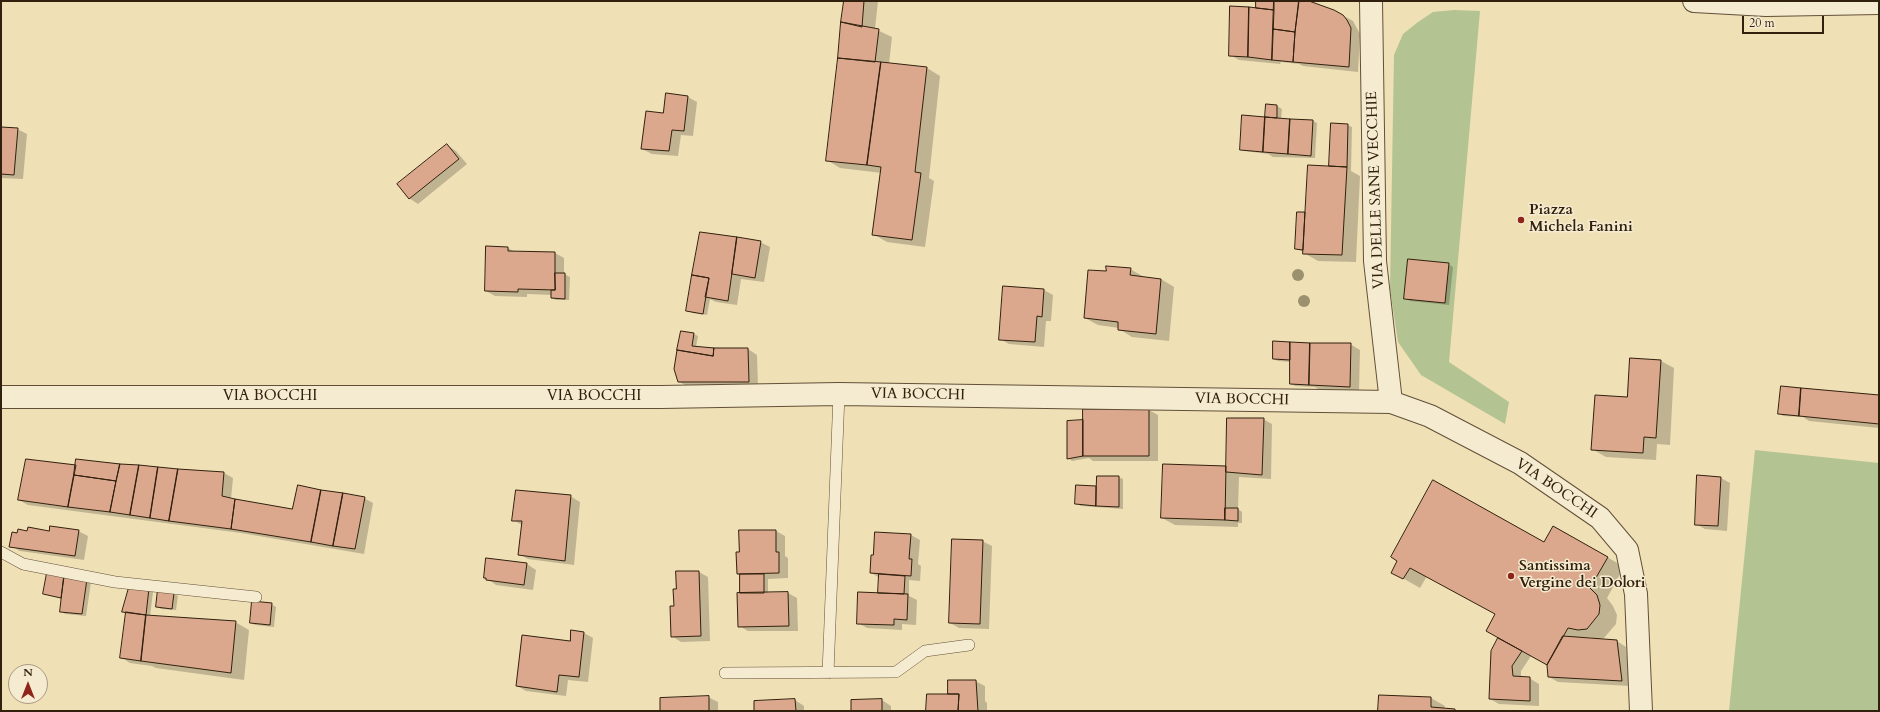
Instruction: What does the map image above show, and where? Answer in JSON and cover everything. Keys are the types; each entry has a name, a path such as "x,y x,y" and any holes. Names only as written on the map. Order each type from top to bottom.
{"street":[{"name":"VIA DELLE SANE VECCHIE","path":"1371,1 1375,261 1391,402"},
{"path":"1694,1 1766,4 1879,3"},
{"name":"VIA BOCCHI","path":"1,398 661,397 839,394 1391,402 1430,416 1520,463 1600,518 1627,550 1636,594 1641,711"}],"lane":[{"path":"828,673 839,394"},
{"path":"1,552 23,564 115,582 256,597"},
{"path":"725,673 896,672 925,651 969,646"}],"green space":[{"path":"1454,10 1480,11 1449,362 1509,402 1505,424 1421,375 1398,342 1390,289 1394,55 1403,34 1418,22 1433,12"},
{"path":"1755,450 1879,463 1879,711 1729,711"}],"building":[{"path":"844,1 864,1 862,27 841,22"},
{"path":"1256,1 1274,1 1274,10 1256,8"},
{"path":"1274,1 1299,1 1295,32 1273,29"},
{"path":"1299,1 1309,1 1334,10 1343,15 1347,20 1351,28 1349,67 1293,62"},
{"path":"1230,6 1249,7 1248,57 1229,56"},
{"path":"1249,7 1274,10 1272,60 1248,57"},
{"path":"841,22 879,29 875,62 838,58"},
{"path":"1273,29 1295,32 1293,62 1272,60"},
{"path":"838,58 881,62 867,165 826,161"},
{"path":"881,62 927,67 915,172 921,173 912,240 872,235 881,167 867,165"},
{"path":"666,93 688,96 684,131 672,130 669,151 641,149 646,111 663,113"},
{"path":"1266,104 1277,105 1277,118 1265,117"},
{"path":"1242,115 1265,117 1263,152 1240,150"},
{"path":"1265,117 1290,119 1288,154 1263,152"},
{"path":"1290,119 1313,120 1311,156 1288,154"},
{"path":"1331,123 1348,124 1347,167 1329,166"},
{"path":"1,127 18,128 14,175 1,174"},
{"path":"447,144 459,159 409,199 397,184"},
{"path":"1308,165 1347,167 1342,255 1303,254"},
{"path":"1297,212 1305,212 1303,250 1295,249"},
{"path":"700,232 737,237 728,301 705,297 709,278 692,275"},
{"path":"737,237 761,241 755,278 732,274"},
{"path":"486,246 508,247 508,251 555,252 555,290 518,289 518,292 485,291"},
{"path":"1408,259 1449,263 1445,303 1404,299"},
{"path":"1106,266 1131,268 1130,275 1161,279 1156,334 1118,330 1118,322 1084,318 1088,270 1106,271"},
{"path":"555,273 565,273 565,299 551,298 551,290 555,290"},
{"path":"692,275 709,278 703,314 686,311"},
{"path":"1003,286 1044,289 1042,317 1037,316 1035,342 999,340"},
{"path":"681,331 694,333 692,346 714,348 713,356 677,350"},
{"path":"1273,341 1290,342 1290,360 1273,359"},
{"path":"1290,342 1310,343 1309,385 1290,384"},
{"path":"1310,343 1351,343 1350,387 1309,385"},
{"path":"714,348 748,348 749,382 678,382 674,369 677,350 713,356"},
{"path":"1630,358 1661,360 1656,438 1644,437 1643,453 1591,450 1595,395 1627,397"},
{"path":"1781,386 1801,388 1799,416 1778,414"},
{"path":"1801,388 1879,395 1879,424 1799,416"},
{"path":"1083,409 1149,409 1149,456 1083,456"},
{"path":"1227,418 1264,418 1262,475 1226,472"},
{"path":"1083,420 1083,456 1067,459 1067,421"},
{"path":"26,459 76,465 68,507 18,500"},
{"path":"76,459 120,464 116,481 74,475"},
{"path":"120,464 139,465 130,515 110,512"},
{"path":"1163,464 1226,466 1225,520 1161,518"},
{"path":"139,465 158,467 150,518 130,515"},
{"path":"158,467 178,469 169,521 150,518"},
{"path":"178,469 224,472 222,496 235,499 231,529 169,521"},
{"path":"74,475 116,481 110,512 68,507"},
{"path":"1697,475 1721,477 1718,526 1695,525"},
{"path":"1097,476 1119,476 1119,507 1096,506"},
{"name":"Santissima Vergine dei Dolori","path":"1433,480 1544,542 1553,526 1608,557 1590,588 1597,595 1600,605 1599,614 1587,629 1578,630 1568,628 1547,665 1486,631 1495,614 1410,568 1403,579 1391,573 1397,561 1391,557"},
{"path":"298,485 321,490 311,542 231,529 235,499 292,509"},
{"path":"1076,485 1096,486 1096,506 1075,504"},
{"path":"321,490 343,493 333,546 311,542"},
{"path":"516,490 571,495 565,561 518,555 522,521 512,521"},
{"path":"343,493 365,497 355,549 333,546"},
{"path":"1225,508 1238,508 1238,521 1225,520"},
{"path":"50,526 79,530 75,556 9,547 12,532 17,533 18,529 27,531 28,527 49,531"},
{"path":"739,530 776,530 776,552 779,552 779,573 737,574 736,552 739,552"},
{"path":"875,532 911,534 909,559 912,559 911,576 870,573"},
{"path":"952,539 983,540 980,624 949,623"},
{"path":"486,558 527,563 524,585 486,580 486,578 484,578"},
{"path":"676,571 699,571 701,636 671,637 670,606 674,606 673,589 676,589"},
{"path":"47,573 64,577 61,598 43,594"},
{"path":"740,574 764,574 764,593 740,593"},
{"path":"879,574 905,576 904,594 878,593"},
{"path":"64,577 87,579 82,614 60,612"},
{"path":"130,584 149,588 146,615 122,612"},
{"path":"158,589 174,593 172,609 156,607"},
{"path":"788,592 789,626 738,627 737,593"},
{"path":"858,592 908,594 907,620 894,619 894,625 857,624"},
{"path":"252,601 272,603 270,625 250,623"},
{"path":"126,612 146,615 141,661 120,658"},
{"path":"146,615 236,621 231,673 141,661"},
{"path":"571,630 584,632 579,677 559,675 557,692 516,686 522,635 570,641"},
{"path":"1563,636 1617,640 1622,681 1548,677 1547,665"},
{"path":"1498,638 1522,651 1512,666 1513,676 1530,677 1530,701 1489,699 1491,651"},
{"path":"948,680 976,680 978,711 958,711 959,694 948,694"},
{"path":"927,694 959,694 958,711 926,711"},
{"path":"1379,695 1431,697 1431,707 1455,709 1455,711 1378,711"},
{"path":"709,696 709,711 660,711 660,698"},
{"path":"795,699 796,711 754,711 754,701"},
{"path":"882,699 882,711 851,711 851,700"}],"place":[{"name":"Piazza Michela Fanini","path":"1521,220"},
{"name":"Santissima Vergine dei Dolori","path":"1511,576"}]}
